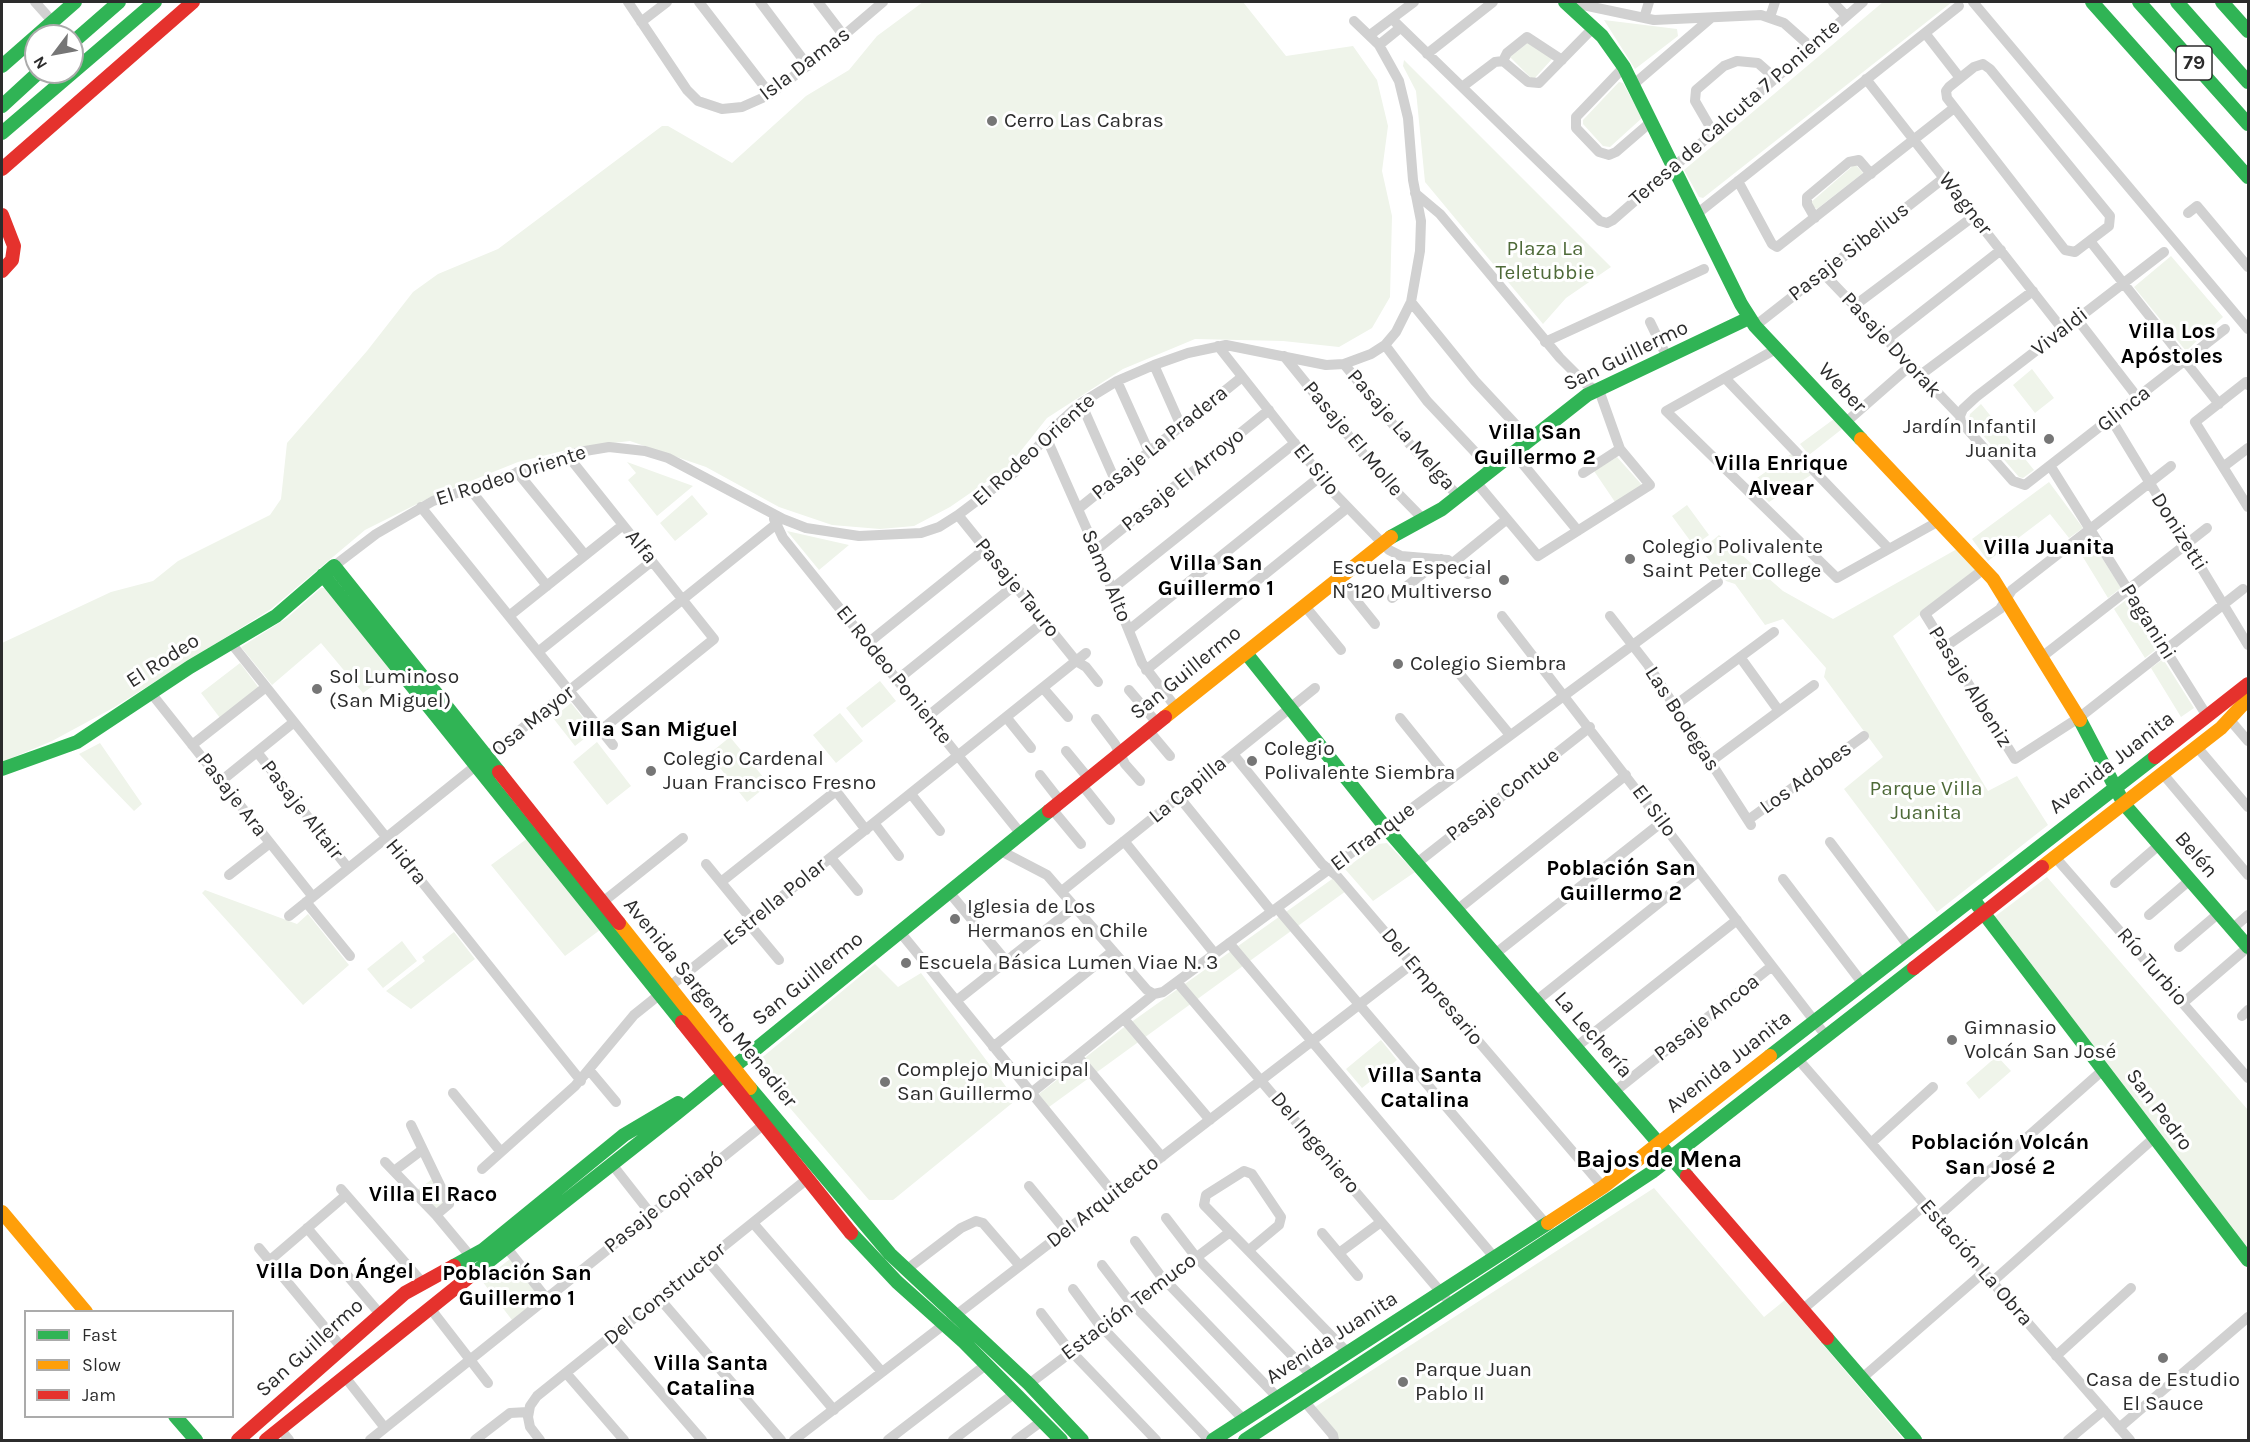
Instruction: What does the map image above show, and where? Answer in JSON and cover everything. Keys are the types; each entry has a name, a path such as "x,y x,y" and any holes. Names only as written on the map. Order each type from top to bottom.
{"main road":[{"path":"2,65 75,2"},
{"path":"84,33 119,2"},
{"path":"2,133 154,2"},
{"path":"2,169 193,2"},
{"name":"Weber","path":"1566,2 1594,27 1634,84 1752,322 1984,569 2008,600 2080,717 2115,787"},
{"path":"2092,2 2248,177"},
{"name":"79","path":"2139,2 2248,124"},
{"name":"79","path":"2176,2 2248,82"},
{"path":"2222,2 2248,31"},
{"path":"2,106 26,84"},
{"path":"2,215 11,234 14,252 10,263 2,271"},
{"name":"San Guillermo","path":"266,1440 284,1435 345,1377 728,1071 1381,542 1424,520 1458,496 1571,405 1596,390 1667,357 1752,322"},
{"name":"El Rodeo","path":"2,769 77,742 285,609 328,571"},
{"name":"Avenida Sargento Menadier","path":"328,571 728,1071 906,1270 1029,1384 1082,1440"},
{"name":"La Lechería","path":"1246,653 1386,828 1915,1440"},
{"name":"Avenida Juanita","path":"1211,1440 1603,1187 2248,684"},
{"name":"Avenida Juanita","path":"1245,1440 1670,1159 1982,912 2197,747 2230,720 2248,699"},
{"name":"Belén","path":"2115,787 2124,804 2248,947"},
{"name":"San Pedro","path":"1973,898 2248,1260"},
{"name":"Avenida Sargento Menadier","path":"728,1071 763,1125 806,1180 878,1263 987,1364 1061,1440"},
{"name":"San Guillermo","path":"238,1440 380,1314 422,1282 493,1243 624,1135 661,1111 708,1087"},
{"path":"2,1212 85,1310"},
{"path":"422,1282 432,1291 433,1306"},
{"path":"177,1418 196,1440"}],"street":[{"path":"35,2 52,21"},
{"name":"Isla Damas","path":"628,2 678,79 698,101 710,107 735,108 770,94 808,66 882,2"},
{"path":"641,22 667,2"},
{"path":"699,2 770,94"},
{"path":"760,2 808,66"},
{"path":"818,2 844,36"},
{"path":"1370,35 1414,2"},
{"path":"1427,54 1494,2"},
{"path":"1566,2 1644,18 1711,18 1743,14 1770,17 1790,27 1811,47"},
{"path":"1644,18 1649,2"},
{"path":"1770,17 1775,2"},
{"path":"1833,2 1846,16"},
{"name":"Teresa de Calcuta 7 Poniente","path":"1462,87 1600,221 1607,223 1863,2"},
{"path":"1973,2 2248,329"},
{"path":"1698,213 1959,6"},
{"path":"1634,84 1711,18"},
{"path":"1392,19 1462,87 1495,62 1503,61 1528,82 1536,83 1594,27"},
{"name":"El Rodeo Oriente","path":"328,571 376,534 421,507 469,488 568,456 609,447 652,453 679,462 773,513 819,532 878,537 930,531 958,515 1023,464 1046,437 1081,403 1117,381 1154,365 1188,352 1218,346 1242,346 1326,365 1344,364 1365,357 1384,345 1401,324 1411,302 1421,237 1420,212 1415,193 1403,93 1395,70 1379,45 1354,21"},
{"path":"1379,45 1400,28"},
{"path":"1925,33 1960,78"},
{"path":"1503,61 1507,52 1527,37 1562,60"},
{"path":"1713,132 1695,101 1696,90 1724,66 1737,61 1758,63 1775,78"},
{"path":"1983,64 1990,69 2111,221 2109,226 2071,253 2065,250 1954,108 1946,93 1947,88 1960,78 1974,67 1983,64"},
{"path":"1624,67 1576,117 1576,128 1599,152 1609,155 1616,152 1652,121"},
{"name":"Wagner","path":"1866,79 2063,330"},
{"path":"1738,181 1775,247 1954,108"},
{"path":"1815,218 1807,204 1807,197 1849,162 1859,160 1871,174"},
{"name":"Pasaje Sibelius","path":"1752,322 1823,273 1944,178"},
{"path":"1415,193 1440,214 1545,342 1576,375 1602,396 1620,449 1650,484 1538,556 1476,482"},
{"path":"2188,213 2197,206 2248,267"},
{"path":"1854,306 1974,216"},
{"path":"2090,241 2219,404"},
{"path":"1886,340 2001,250"},
{"name":"Vivaldi","path":"1960,416 1969,403 2164,252"},
{"path":"1545,342 1704,269"},
{"name":"Pasaje Dvorak","path":"1823,273 1919,376 1960,416"},
{"path":"1919,376 2033,291"},
{"path":"1411,302 1453,355 1529,439"},
{"path":"2078,319 2138,398"},
{"path":"1650,321 1667,357"},
{"name":"Glinca","path":"1960,416 1961,422 2013,481 2022,485 2028,484 2225,329"},
{"path":"1384,345 1434,409 1491,469"},
{"name":"El Silo","path":"1218,346 1347,508 1393,553 1401,556 1454,562 1468,574"},
{"path":"1776,349 1666,411 1837,578 1939,521"},
{"name":"Pasaje El Molle","path":"1284,356 1382,477 1424,520"},
{"name":"Pasaje La Melga","path":"1344,364 1404,438 1458,496"},
{"path":"1154,365 1181,426"},
{"path":"1845,423 1910,366"},
{"name":"Pasaje La Pradera","path":"1078,509 1242,376"},
{"path":"1725,378 1889,549"},
{"path":"1117,381 1149,452"},
{"path":"2247,383 2196,422 2248,507"},
{"path":"1081,403 1114,480"},
{"name":"Pasaje El Arroyo","path":"1096,550 1269,410"},
{"name":"Donizetti","path":"2111,419 2248,645"},
{"name":"Samo Alto","path":"1046,437 1146,670 1177,709"},
{"path":"1113,589 1295,443"},
{"path":"2223,467 2248,448"},
{"path":"1583,473 1620,449"},
{"path":"1513,452 1578,531"},
{"name":"Alfa","path":"568,456 714,639 601,730"},
{"name":"Paganini","path":"2050,466 2207,716"},
{"path":"1945,647 2000,609 2008,600 2012,590 2171,466"},
{"path":"518,472 585,555"},
{"path":"1129,630 1321,476"},
{"path":"469,488 547,586"},
{"path":"421,507 613,746"},
{"path":"1146,670 1347,508"},
{"name":"El Rodeo Poniente","path":"773,513 775,525 1021,834"},
{"name":"Pasaje Tauro","path":"958,515 1076,661 1086,667 1098,682"},
{"path":"1454,562 1507,519"},
{"path":"509,616 623,525"},
{"name":"Osa Mayor","path":"289,916 775,525"},
{"path":"2043,656 2207,528"},
{"path":"868,643 986,549"},
{"path":"1392,598 1442,559"},
{"path":"538,652 652,561"},
{"name":"Pasaje Albeniz","path":"1984,569 1925,614 2015,759 2080,717"},
{"path":"1338,578 1375,624"},
{"name":"El Tranque","path":"1030,1094 1125,1020 1154,994 1160,993 1177,982 1718,582"},
{"path":"897,680 1015,585"},
{"path":"2080,717 2242,589"},
{"path":"1304,605 1341,650"},
{"name":"El Silo","path":"1503,616 1826,1036"},
{"name":"Las Bodegas","path":"1610,616 1633,644 1750,822"},
{"path":"927,717 1044,622"},
{"path":"1674,706 1774,632"},
{"name":"Hidra","path":"231,643 581,1081"},
{"name":"Estrella Polar","path":"482,1169 581,1081 626,1023 1086,653"},
{"path":"1740,657 1779,711"},
{"path":"1458,672 1510,735"},
{"path":"1710,762 1814,685"},
{"path":"192,745 266,687"},
{"path":"1043,688 1068,717"},
{"name":"La Capilla","path":"1062,891 1315,688"},
{"path":"1129,690 1170,756"},
{"name":"Pasaje Ara","path":"151,693 270,843 350,956"},
{"path":"1006,717 1031,748"},
{"path":"1400,718 1450,780"},
{"path":"1096,719 1140,781"},
{"path":"2230,720 2248,741"},
{"path":"221,781 294,722"},
{"name":"Pasaje Contue","path":"1417,863 1590,727"},
{"name":"Los Adobes","path":"1750,822 1864,736"},
{"path":"2197,747 2248,807"},
{"path":"1066,751 1110,820"},
{"name":"Pasaje Altair","path":"257,752 348,868"},
{"name":"Del Empresario","path":"1233,754 1329,870 1603,1187"},
{"path":"2163,774 2248,874"},
{"path":"1040,775 1081,844"},
{"path":"1457,910 1626,775"},
{"path":"722,882 836,791 899,856"},
{"path":"911,794 940,831"},
{"path":"1179,797 1546,1224"},
{"path":"1495,954 1662,822"},
{"path":"597,907 683,838"},
{"path":"1124,841 1215,954"},
{"path":"1830,842 1910,948"},
{"path":"230,875 270,843"},
{"path":"2115,883 2159,845"},
{"path":"1001,850 1038,869 1062,891 1147,990 1154,994"},
{"name":"Río Turbio","path":"2055,857 2248,1078"},
{"path":"831,858 858,891"},
{"path":"706,864 722,882 778,960"},
{"path":"1536,1001 1699,871"},
{"path":"1783,879 1863,984"},
{"path":"2149,915 2190,880"},
{"path":"949,892 1006,961"},
{"path":"956,1001 1076,906"},
{"path":"2179,947 2219,913"},
{"path":"2232,929 2248,915"},
{"path":"1575,1047 1737,920"},
{"path":"900,932 1114,1194"},
{"path":"1229,943 1494,1257"},
{"path":"2183,1003 2248,947"},
{"path":"993,1047 1113,951"},
{"name":"Del Arquitecto","path":"794,1440 1412,964"},
{"name":"Pasaje Ancoa","path":"1614,1092 1772,966"},
{"name":"Del Ingeniero","path":"1177,982 1452,1305"},
{"path":"1125,1020 1210,1120"},
{"path":"1078,1057 1162,1157"},
{"name":"Estación La Obra","path":"1797,1058 2130,1440"},
{"path":"590,1071 616,1102"},
{"path":"1936,1218 2103,1071"},
{"path":"1871,1143 1933,1087"},
{"path":"453,1093 501,1152"},
{"path":"411,1125 449,1204 436,1215"},
{"name":"Pasaje Copiapó","path":"370,1440 763,1125"},
{"path":"1992,1282 2154,1138"},
{"path":"394,1171 422,1150"},
{"path":"385,1162 436,1215 471,1257"},
{"path":"611,1163 651,1214"},
{"path":"1249,1250 1281,1220 1280,1214 1252,1174 1240,1172 1203,1200 1205,1208 1249,1250 1347,1352"},
{"name":"Del Constructor","path":"528,1412 537,1396 806,1180"},
{"path":"1029,1186 1066,1231"},
{"path":"269,1260 307,1228 343,1192 422,1282"},
{"path":"1802,1311 1925,1205"},
{"path":"1166,1218 1196,1257 1312,1376"},
{"path":"906,1270 961,1228 976,1221 983,1223 1020,1266"},
{"path":"1339,1253 1381,1222"},
{"path":"753,1223 882,1372"},
{"path":"307,1228 380,1314"},
{"name":"Estación Temuco","path":"1029,1384 1230,1232"},
{"path":"1322,1233 1358,1276"},
{"path":"1135,1241 1166,1280 1278,1398"},
{"path":"259,1248 342,1348"},
{"path":"507,1248 546,1298"},
{"path":"707,1260 834,1410"},
{"path":"1102,1265 1134,1304 1244,1420"},
{"path":"1862,1379 1984,1272"},
{"path":"2056,1356 2131,1288"},
{"path":"1073,1289 1103,1328 1211,1440"},
{"path":"659,1298 781,1440"},
{"path":"433,1306 488,1383"},
{"path":"1041,1313 1071,1352 1156,1440"},
{"path":"2119,1428 2248,1317"},
{"path":"612,1336 702,1440"},
{"path":"888,1440 987,1364"},
{"path":"566,1373 624,1440"},
{"path":"345,1377 385,1428"},
{"path":"953,1440 1015,1392"},
{"path":"1305,1402 1333,1435 1334,1440"},
{"path":"2068,1440 2104,1410"},
{"path":"475,1440 510,1413 528,1412 530,1427 540,1440"},
{"path":"1016,1440 1042,1421"}],"green space":[{"path":"923,2 1243,2 1286,56 1353,46 1377,80 1388,126 1382,171 1392,216 1390,297 1372,328 1339,347 1283,341 1195,339 1123,369 1047,418 1008,467 950,507 914,526 880,529 832,525 779,507 706,467 630,441 579,447 518,462 431,497 365,530 271,609 113,708 52,741 2,762 2,643 111,592 153,581 178,561 270,515 281,499 287,443 367,351 413,292 438,274 498,249 662,126 668,126 732,163 806,96 849,70 877,36"},
{"path":"1883,2 1952,2 1703,198 1699,197 1684,170"},
{"path":"1604,20 1677,29 1678,36 1635,69"},
{"path":"1529,42 1552,59 1533,80 1510,57"},
{"name":"Plaza La Teletubbie","path":"1404,60 1611,267 1566,298 1543,324 1425,182 1416,91 1403,66"},
{"path":"1619,82 1623,83 1642,118 1610,147 1603,146 1583,124 1583,120"},
{"path":"1855,164 1863,173 1817,209 1809,204"},
{"path":"2171,256 2223,317 2186,351 2134,287"},
{"path":"2032,369 2054,398 2035,413 2013,385"},
{"path":"1981,404 2034,470 2023,478 2019,477 1969,419 1970,414"},
{"path":"1834,419 1842,429 1809,455 1800,444"},
{"name":"Villa Enrique Alvear","path":"1791,454 1811,475 1769,502 1750,483"},
{"path":"1617,457 1642,485 1615,502 1594,471"},
{"path":"627,462 693,486 657,516 628,480 636,473"},
{"path":"2049,482 2083,528 2069,538 2050,514 1988,561 1972,539"},
{"path":"692,495 708,514 675,541 660,523"},
{"path":"1687,505 1709,535 1694,546 1672,516"},
{"path":"787,531 849,545 819,570"},
{"name":"Parque Villa Juanita","path":"1719,535 1783,591 1833,619 1957,549 1976,571 1893,636 1988,791 2017,776 2048,825 1937,912 1844,789 1883,757 1824,677 1826,668 1783,619 1765,625 1735,584 1726,581 1701,550"},
{"path":"2090,539 2121,588 2108,598 2078,549"},
{"path":"321,588 327,588 395,670 363,693 321,643 272,685 241,647 287,618"},
{"path":"2126,600 2158,648 2145,658 2114,609"},
{"path":"2163,659 2194,708 2181,717 2151,668"},
{"path":"240,663 259,688 220,718 201,693"},
{"path":"880,681 896,701 862,728 846,708"},
{"path":"571,703 594,731 575,746 553,718"},
{"path":"840,713 863,741 836,763 813,735"},
{"path":"730,737 769,784 747,802 709,754"},
{"path":"597,742 631,786 607,805 573,762"},
{"path":"100,743 142,804 134,811 79,754"},
{"path":"528,838 600,930 565,956 491,865"},
{"path":"1387,843 1415,872 1373,901 1345,869 1378,844"},
{"path":"1335,877 1346,891 1049,1107 1039,1094 1123,1028"},
{"path":"2047,877 2248,1110 2248,1249 1993,918"},
{"path":"205,890 297,924 308,914 349,965 303,1005 202,893"},
{"path":"454,932 475,959 411,1009 386,991 425,961 422,957"},
{"path":"402,941 417,961 383,988 367,969"},
{"name":"Complejo Municipal San Guillermo","path":"875,964 898,987 921,973 1016,1100 893,1200 869,1200 753,1065"},
{"path":"1381,1040 1397,1060 1362,1088 1346,1069"},
{"path":"1997,1056 2011,1071 1979,1099 1966,1083"},
{"path":"435,1177 447,1202 435,1211 416,1191"},
{"name":"Parque Juan Pablo II","path":"1654,1188 1764,1317 1785,1300 1904,1440 1339,1440 1315,1407"},
{"path":"510,1259 540,1298 512,1320 482,1281"}],"traffic: fast":[{"path":"2,66 75,2"},
{"path":"84,33 119,2"},
{"path":"2,133 155,2"},
{"path":"1565,2 1602,36 1624,67 1741,304 1755,326 1861,439"},
{"path":"2092,2 2248,177"},
{"path":"2139,2 2248,124"},
{"path":"2177,2 2248,82"},
{"path":"2222,2 2248,31"},
{"path":"2,106 26,84"},
{"path":"1391,537 1442,509 1587,395 1749,318"},
{"path":"2,769 77,742 190,667 276,616 334,566 499,772"},
{"path":"323,575 682,1022"},
{"path":"1246,653 1386,828 1687,1176"},
{"path":"2080,720 2124,804 2248,947"},
{"path":"1770,1056 2155,757"},
{"path":"474,1273 677,1113 1049,811"},
{"path":"1976,903 2248,1260"},
{"path":"1245,1440 1652,1172 1914,968"},
{"path":"750,1088 890,1254 1029,1384 1082,1440"},
{"path":"454,1266 483,1250 624,1135 678,1103"},
{"path":"1213,1440 1548,1223"},
{"path":"851,1233 897,1282 964,1342 1061,1440"},
{"path":"1827,1338 1915,1440"},
{"path":"177,1418 196,1440"}],"traffic: slow":[{"path":"1861,439 1993,579 2080,720"},
{"path":"1165,717 1391,537"},
{"path":"2042,867 2221,728 2248,699"},
{"path":"619,923 750,1088"},
{"path":"1548,1223 1603,1187 1770,1056"},
{"path":"2,1212 84,1310"}],"traffic: jam":[{"path":"2,169 193,2"},
{"path":"2,215 14,246 12,260 2,271"},
{"path":"2155,757 2248,684"},
{"path":"1049,811 1165,717"},
{"path":"499,772 619,923"},
{"path":"1914,968 2042,867"},
{"path":"682,1022 851,1233"},
{"path":"1687,1176 1827,1338"},
{"path":"238,1440 405,1293 454,1266"},
{"path":"266,1440 474,1273"}],"place":[{"name":"Cerro Las Cabras","path":"992,121"},
{"name":"Jardín Infantil Juanita","path":"2049,439"},
{"name":"Colegio Polivalente Saint Peter College","path":"1630,559"},
{"name":"Escuela Especial N°120 Multiverso","path":"1504,580"},
{"name":"Colegio Siembra","path":"1398,664"},
{"name":"Sol Luminoso (San Miguel)","path":"317,689"},
{"name":"Colegio Polivalente Siembra","path":"1252,761"},
{"name":"Colegio Cardenal Juan Francisco Fresno","path":"651,771"},
{"name":"Iglesia de Los Hermanos en Chile","path":"955,919"},
{"name":"Escuela Básica Lumen Viae N. 3","path":"906,963"},
{"name":"Gimnasio Volcán San José","path":"1952,1040"},
{"name":"Complejo Municipal San Guillermo","path":"885,1082"},
{"name":"Casa de Estudio El Sauce","path":"2163,1358"},
{"name":"Parque Juan Pablo II","path":"1403,1382"}],"district":[{"name":"Villa Los Apóstoles","path":"2172,344"},
{"name":"Villa San Guillermo 2","path":"1535,446"},
{"name":"Villa Enrique Alvear","path":"1781,476"},
{"name":"Villa Juanita","path":"2049,548"},
{"name":"Villa San Guillermo 1","path":"1216,576"},
{"name":"Villa San Miguel","path":"653,730"},
{"name":"Población San Guillermo 2","path":"1621,882"},
{"name":"Villa Santa Catalina","path":"1425,1088"},
{"name":"Población Volcán San José 2","path":"2000,1156"},
{"name":"Bajos de Mena","path":"1659,1160"},
{"name":"Villa El Raco","path":"433,1195"},
{"name":"Villa Don Ángel","path":"335,1272"},
{"name":"Población San Guillermo 1","path":"517,1286"},
{"name":"Villa Santa Catalina","path":"711,1376"}]}
